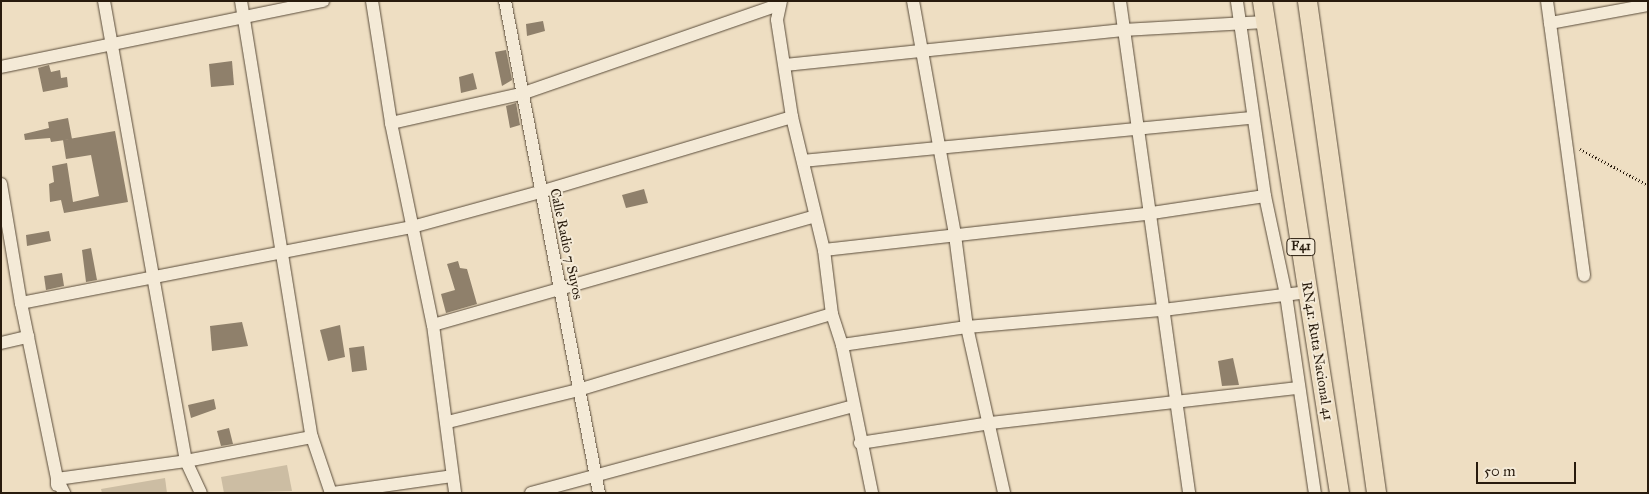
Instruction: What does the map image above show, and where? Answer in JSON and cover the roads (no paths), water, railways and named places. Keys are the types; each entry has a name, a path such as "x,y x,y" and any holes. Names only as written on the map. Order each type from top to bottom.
{"main road":[{"name":"RN41: Ruta Nacional 41","path":"1262,1 1339,493"},
{"path":"1306,1 1376,493"}],"street":[{"path":"104,1 186,461 201,493"},
{"path":"241,1 312,437 332,493 452,476"},
{"path":"1,67 323,1"},
{"path":"372,1 391,123 433,325 448,422 455,493"},
{"name":"Calle Radio 7 Suyos","path":"506,1 521,94 561,287 578,390 599,493"},
{"path":"913,1 955,235 967,326 1004,493"},
{"path":"1120,1 1152,213 1163,310 1189,493"},
{"path":"1237,1 1265,196 1286,295 1315,493"},
{"path":"1547,1 1584,276"},
{"path":"391,123 521,94 776,3 792,117 824,250 832,314 842,345 860,443 872,493"},
{"path":"1550,23 1648,4"},
{"path":"784,65 1123,30 1265,22"},
{"path":"21,303 152,278 281,250 412,227 540,192 792,117"},
{"path":"804,161 1253,118"},
{"path":"1,184 6,235 57,479 58,493"},
{"path":"824,250 1152,213 1265,196"},
{"path":"433,325 815,216"},
{"path":"842,345 967,326 1163,310 1308,292"},
{"path":"448,422 578,390 832,314"},
{"path":"1,344 28,337"},
{"path":"860,443 990,423 1299,388"},
{"path":"531,493 853,406"},
{"path":"57,479 186,461 312,437"},
{"path":"57,479 64,493"}]}
